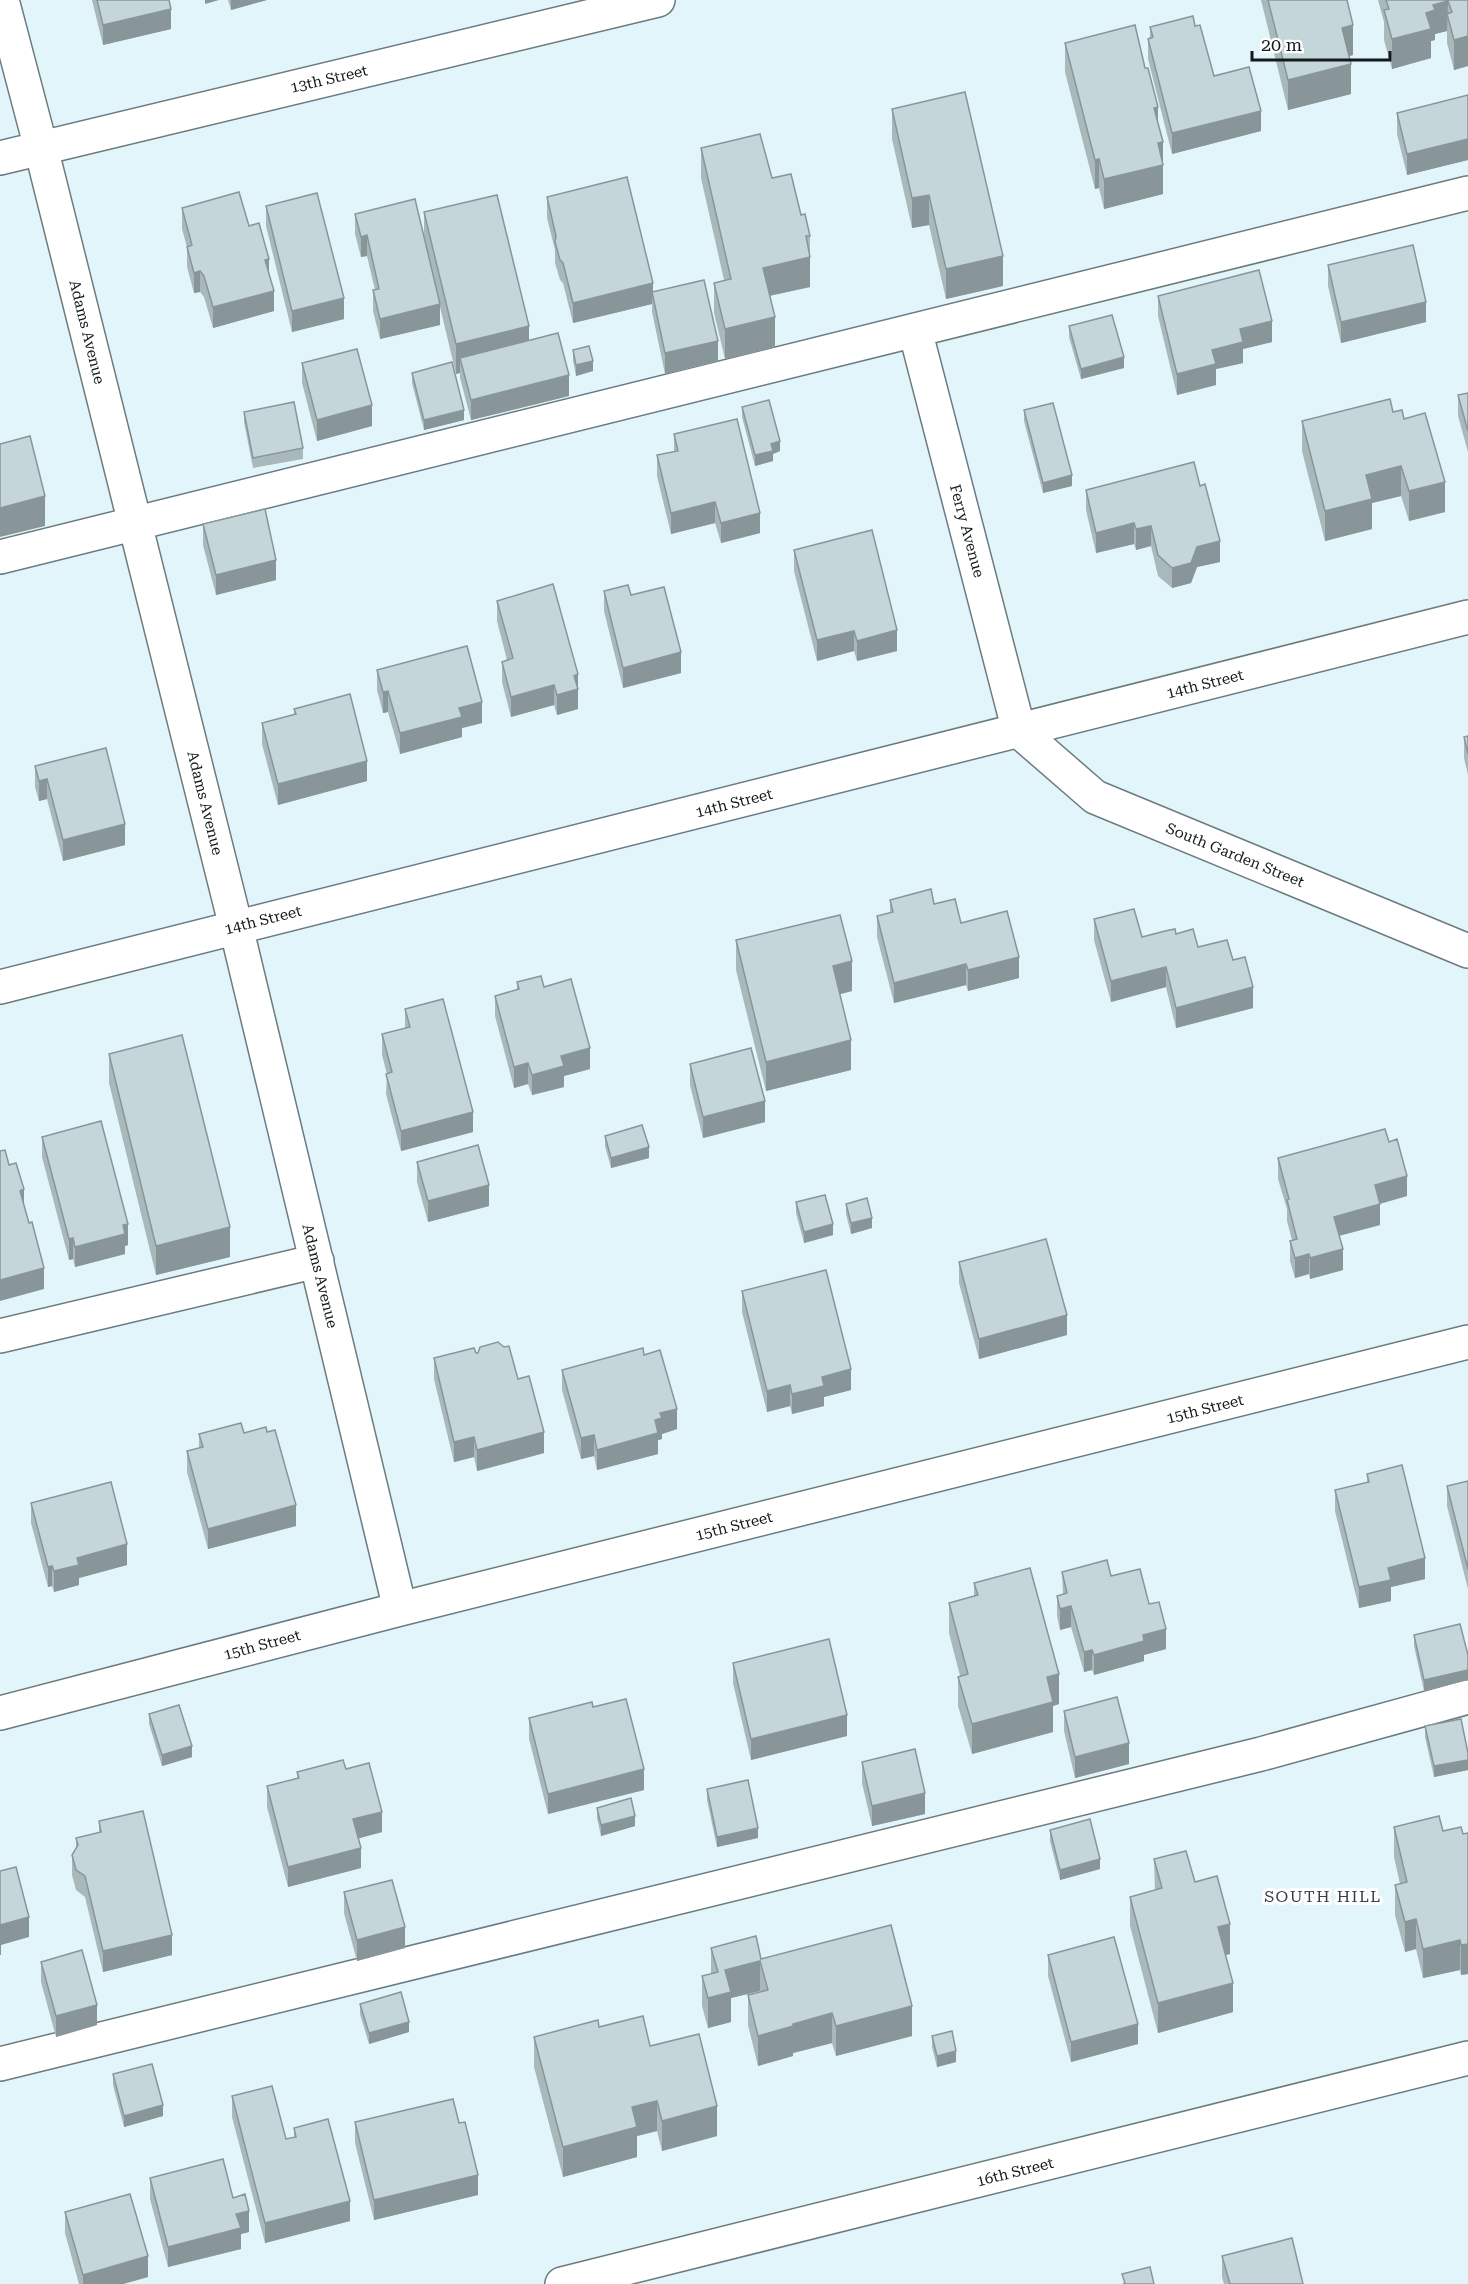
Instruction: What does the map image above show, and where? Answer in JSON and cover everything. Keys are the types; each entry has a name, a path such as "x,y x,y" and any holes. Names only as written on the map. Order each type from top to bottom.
{"street":[{"name":"Adams Avenue","path":"2,0 236,927 400,1609"},
{"name":"13th Street","path":"0,158 658,0"},
{"path":"0,557 1468,193"},
{"name":"Ferry Avenue","path":"915,330 1020,732"},
{"name":"14th Street","path":"0,987 1020,732 1468,617"},
{"name":"South Garden Street","path":"1020,732 1095,797 1468,951"},
{"path":"0,1336 317,1261"},
{"name":"15th Street","path":"0,1713 400,1609 1468,1342"},
{"path":"0,2064 1261,1754 1468,1697"},
{"name":"16th Street","path":"566,2284 1468,2058"}],"building":[{"path":"97,0 169,0 171,9 103,25"},
{"path":"1268,0 1347,0 1353,25 1342,28 1351,64 1288,80"},
{"path":"1386,0 1468,0 1468,36 1454,40 1447,14 1452,12 1448,1 1433,5 1435,10 1426,13 1431,29 1392,39 1384,10 1389,9"},
{"path":"1193,16 1195,26 1200,25 1214,76 1249,67 1261,111 1172,133 1148,39 1153,37 1150,27"},
{"path":"1135,25 1145,68 1148,68 1158,107 1154,108 1163,142 1158,143 1163,165 1104,179 1099,159 1095,160 1065,43"},
{"path":"965,92 1003,256 946,269 929,195 912,198 892,109"},
{"path":"1468,95 1468,139 1407,154 1397,113"},
{"path":"760,134 772,178 791,174 801,215 805,214 810,236 806,236 810,257 763,268 775,317 725,329 714,283 731,279 701,148"},
{"path":"627,177 653,283 573,303 555,242 556,236 547,197"},
{"path":"239,192 249,226 259,223 269,259 265,260 274,291 213,307 204,276 200,271 194,273 187,247 192,245 182,208"},
{"path":"317,193 344,298 292,311 266,206"},
{"path":"497,195 529,326 456,344 424,212"},
{"path":"415,199 440,304 380,319 373,290 379,289 367,235 361,237 355,214"},
{"path":"1413,245 1426,302 1341,322 1328,265"},
{"path":"1259,270 1272,321 1240,329 1243,342 1212,350 1216,364 1177,374 1158,296"},
{"path":"704,280 718,341 665,353 652,292"},
{"path":"1112,315 1124,357 1081,369 1069,326"},
{"path":"558,333 569,375 471,400 460,358"},
{"path":"589,346 593,361 576,365 573,350"},
{"path":"357,349 372,405 317,420 302,363"},
{"path":"452,362 464,410 424,420 412,373"},
{"path":"1468,393 1468,431 1458,395"},
{"path":"1390,399 1393,412 1402,410 1404,419 1425,413 1445,482 1409,491 1401,466 1366,475 1372,499 1325,511 1302,421"},
{"path":"769,400 780,441 771,444 773,451 755,455 742,407"},
{"path":"294,402 303,448 253,458 244,412"},
{"path":"1053,403 1072,475 1043,483 1024,410"},
{"path":"737,419 760,513 721,523 715,502 671,513 657,455 678,451 674,434"},
{"path":"30,436 45,496 0,508 0,444"},
{"path":"1194,462 1200,486 1205,484 1220,541 1197,547 1191,563 1172,568 1158,555 1151,526 1136,529 1134,523 1096,533 1086,490"},
{"path":"265,509 276,560 216,575 203,524"},
{"path":"872,530 897,630 857,641 854,631 817,640 794,550"},
{"path":"553,584 578,674 574,676 578,689 557,695 554,685 511,697 502,662 513,658 497,601"},
{"path":"628,585 631,595 664,587 681,652 623,668 604,591"},
{"path":"467,646 482,702 459,708 462,717 400,733 388,691 383,692 377,670"},
{"path":"350,694 367,761 278,784 262,723 296,714 294,709"},
{"path":"1468,736 1468,754 1464,737"},
{"path":"106,748 125,824 63,840 47,779 39,781 35,766"},
{"path":"931,889 934,904 955,899 961,923 1007,911 1019,957 968,970 966,964 894,983 877,916 893,912 890,900"},
{"path":"1134,909 1142,937 1175,929 1176,934 1193,929 1198,947 1227,940 1233,960 1245,957 1253,987 1176,1008 1166,967 1111,981 1094,919"},
{"path":"840,915 852,961 833,966 851,1040 766,1062 736,940"},
{"path":"541,976 544,987 571,979 590,1048 561,1056 564,1066 532,1075 528,1063 514,1067 495,996 519,989 517,982"},
{"path":"443,999 473,1112 401,1131 386,1074 392,1072 382,1034 410,1027 405,1009"},
{"path":"182,1035 230,1227 156,1246 109,1054"},
{"path":"751,1048 765,1101 703,1117 690,1064"},
{"path":"101,1121 128,1224 123,1225 125,1234 75,1247 73,1238 69,1239 42,1137"},
{"path":"642,1125 649,1147 611,1158 605,1136"},
{"path":"1385,1129 1389,1142 1397,1139 1407,1176 1375,1185 1380,1204 1334,1217 1343,1249 1310,1258 1309,1254 1295,1258 1290,1241 1297,1239 1278,1158"},
{"path":"478,1145 489,1185 428,1201 417,1162"},
{"path":"5,1150 9,1165 16,1163 24,1189 20,1191 29,1223 32,1222 44,1268 0,1280 0,1151"},
{"path":"825,1195 833,1224 804,1232 796,1202"},
{"path":"867,1198 872,1218 851,1223 846,1204"},
{"path":"1046,1239 1067,1315 979,1339 959,1262"},
{"path":"826,1270 851,1369 822,1377 824,1386 792,1394 790,1385 767,1391 742,1291"},
{"path":"498,1342 504,1347 509,1346 518,1379 529,1376 544,1432 477,1450 474,1437 454,1442 434,1358 474,1348 478,1353 480,1347"},
{"path":"643,1348 644,1355 660,1350 677,1409 660,1413 662,1418 655,1420 658,1433 597,1450 594,1435 581,1438 562,1370"},
{"path":"241,1423 244,1433 266,1427 267,1432 275,1430 296,1505 208,1529 187,1451 203,1447 199,1434"},
{"path":"1402,1465 1425,1558 1388,1568 1391,1580 1359,1587 1335,1490 1369,1482 1367,1474"},
{"path":"1468,1481 1468,1569 1447,1486"},
{"path":"111,1482 127,1544 77,1558 79,1565 54,1571 52,1566 48,1567 31,1503"},
{"path":"1107,1560 1111,1576 1140,1569 1149,1604 1159,1602 1166,1629 1143,1635 1144,1641 1094,1655 1092,1650 1084,1652 1071,1606 1060,1609 1057,1596 1067,1593 1062,1572"},
{"path":"1030,1568 1059,1674 1047,1677 1053,1702 972,1724 958,1677 968,1674 949,1603 978,1595 974,1583"},
{"path":"1460,1624 1468,1655 1468,1670 1424,1680 1414,1635"},
{"path":"829,1639 847,1715 751,1739 733,1663"},
{"path":"1117,1697 1129,1743 1075,1757 1064,1711"},
{"path":"626,1699 644,1769 548,1794 529,1718 592,1702 593,1707"},
{"path":"179,1705 192,1746 162,1755 149,1714"},
{"path":"1461,1719 1468,1760 1434,1766 1425,1726"},
{"path":"915,1749 925,1793 872,1806 862,1762"},
{"path":"343,1760 346,1769 369,1763 382,1812 353,1819 361,1848 288,1867 267,1786 299,1778 297,1772"},
{"path":"748,1780 758,1828 717,1837 707,1789"},
{"path":"631,1798 635,1816 601,1825 597,1808"},
{"path":"143,1811 172,1935 103,1951 85,1876 76,1870 72,1855 78,1845 76,1838 101,1832 99,1821"},
{"path":"1439,1816 1443,1831 1461,1827 1463,1834 1468,1833 1468,1944 1461,1945 1460,1940 1423,1949 1416,1919 1405,1922 1395,1885 1407,1882 1394,1827"},
{"path":"1090,1819 1100,1859 1060,1870 1050,1830"},
{"path":"1186,1851 1195,1882 1217,1876 1230,1924 1218,1927 1233,1983 1158,2003 1130,1897 1162,1888 1154,1859"},
{"path":"16,1867 29,1917 0,1925 0,1871"},
{"path":"392,1880 405,1927 357,1940 344,1892"},
{"path":"891,1925 912,2006 836,2026 832,2013 758,2036 748,1995 768,1990 760,1961 725,1970 731,1992 708,1998 702,1976 718,1972 711,1948 756,1936 761,1959"},
{"path":"1114,1937 1138,2024 1071,2042 1048,1955"},
{"path":"82,1950 97,2005 56,2016 41,1962"},
{"path":"401,1992 409,2022 369,2033 360,2004"},
{"path":"643,2016 650,2046 699,2034 717,2106 662,2121 657,2101 632,2107 637,2127 563,2147 534,2037 598,2020 599,2027"},
{"path":"952,2031 956,2051 937,2056 932,2036"},
{"path":"152,2064 163,2105 124,2116 113,2074"},
{"path":"272,2086 286,2139 296,2137 294,2128 328,2119 350,2201 265,2223 232,2096"},
{"path":"453,2099 459,2123 465,2122 478,2175 374,2200 355,2122"},
{"path":"223,2159 233,2198 245,2194 249,2211 236,2214 241,2228 168,2247 150,2178"},
{"path":"130,2194 148,2256 83,2275 65,2212"},
{"path":"1292,2238 1303,2284 1230,2284 1222,2256"},
{"path":"1150,2267 1154,2284 1123,2284 1125,2283 1122,2274"}],"district":[{"name":"SOUTH HILL","path":"1323,1896"}]}
